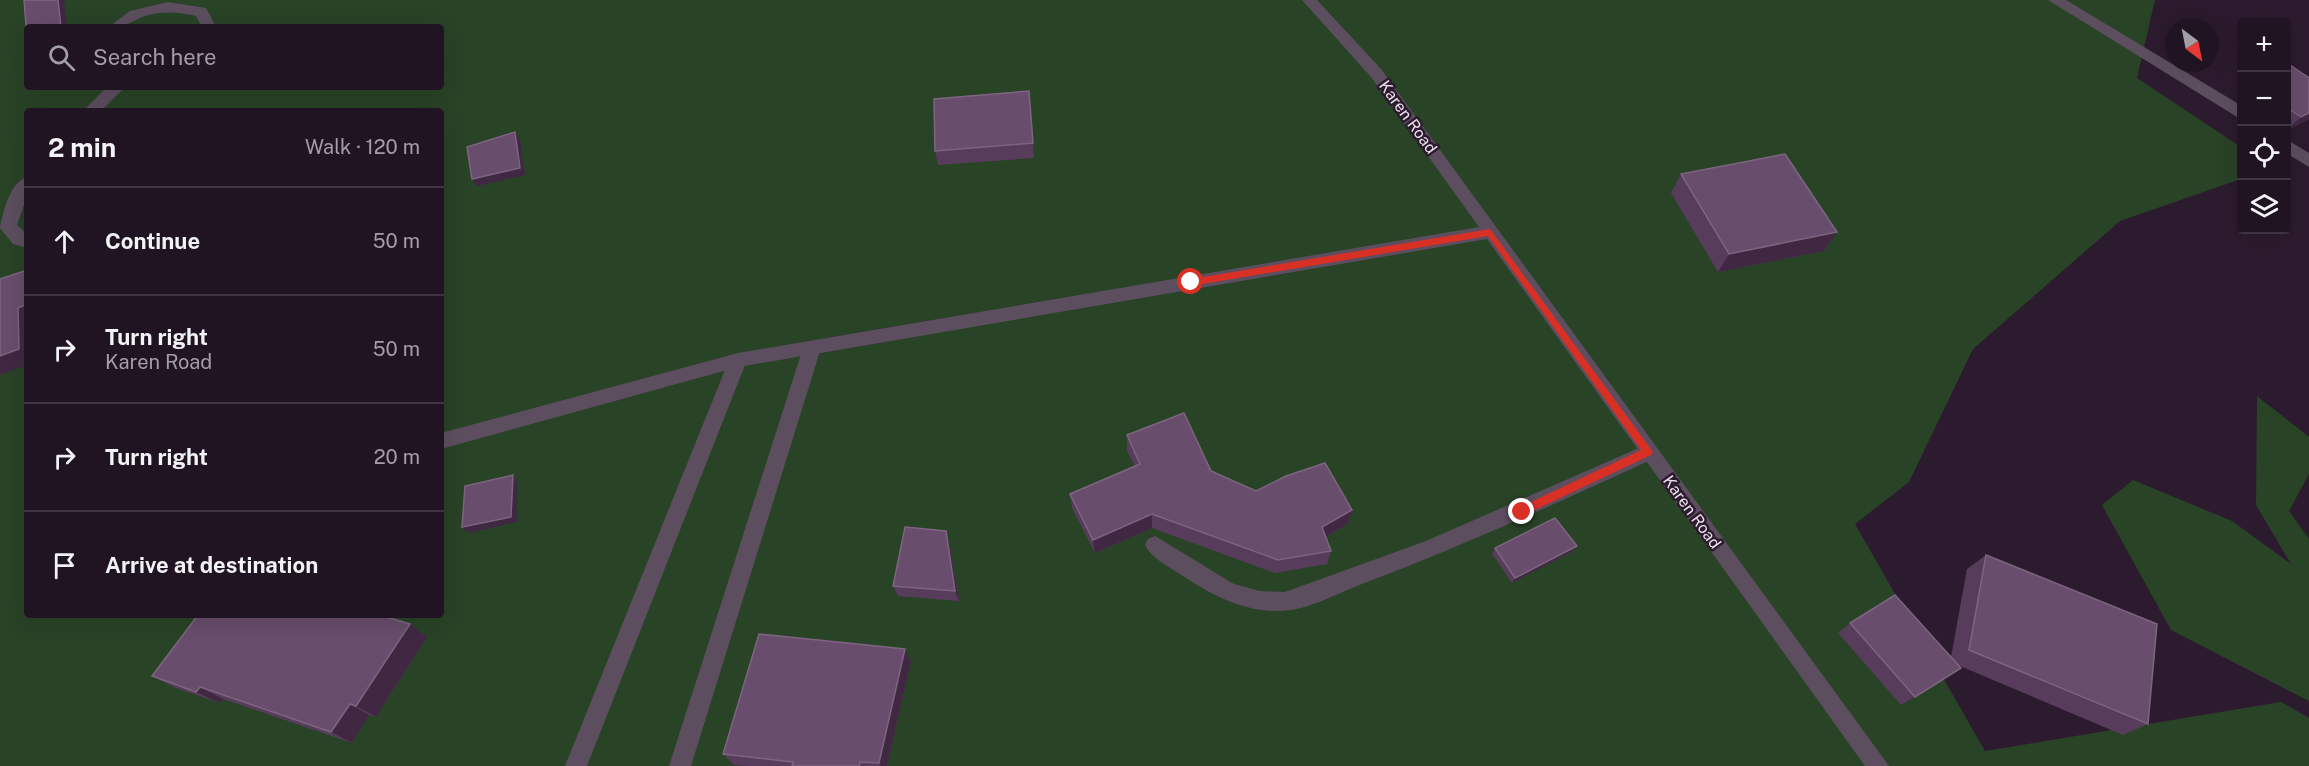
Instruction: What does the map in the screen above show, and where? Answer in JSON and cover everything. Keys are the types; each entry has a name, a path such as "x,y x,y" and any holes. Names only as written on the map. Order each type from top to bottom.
{"street":[{"name":"Karen Road","path":"1309,0 1376,73 1648,452 1878,766"},
{"path":"2055,0 2237,112"},
{"path":"119,24 123,20 151,9 180,5 201,12 207,24"},
{"path":"94,108 114,90"},
{"path":"2291,148 2309,161"},
{"path":"24,188 15,201 8,227 19,239 24,240"},
{"path":"444,440 738,360 1490,232"},
{"path":"681,766 812,348"},
{"path":"576,766 738,360"},
{"path":"1155,545 1207,582 1250,599 1278,602 1421,553 1522,512 1648,452"}],"green space":[{"path":"0,0 2155,0 2137,78 2237,144 2237,180 2120,221 1973,349 1909,482 1855,524 1985,751 2281,702 2309,718 2309,766 0,766"},
{"path":"2257,396 2309,437 2309,474 2289,511 2309,539 2309,701 2171,630 2102,505 2133,480 2232,521 2291,564 2256,505"}],"building":[{"path":"24,0 58,0 61,24 26,24"},
{"path":"2291,66 2309,78 2309,113 2301,117 2291,110"},
{"path":"1029,91 1033,143 935,151 934,99"},
{"path":"515,132 520,168 472,179 467,147"},
{"path":"1785,154 1837,232 1729,254 1681,174"},
{"path":"24,271 24,305 18,308 19,349 0,356 0,279"},
{"path":"1184,413 1211,471 1256,491 1286,476 1325,463 1352,510 1322,527 1331,551 1278,560 1152,514 1093,540 1070,494 1140,464 1127,435"},
{"path":"513,475 511,517 462,527 465,486"},
{"path":"1555,518 1577,546 1515,578 1495,548"},
{"path":"905,527 946,531 955,591 893,586"},
{"path":"1986,555 2157,624 2148,724 1969,650"},
{"path":"1895,595 1961,668 1915,697 1850,623"},
{"path":"196,618 390,618 410,624 356,706 350,704 331,732 200,687 196,692 152,676"},
{"path":"759,634 905,649 879,763 860,762 859,766 792,766 793,762 723,754"}],"route":[{"path":"1191,282 1490,232 1648,452 1522,512"}]}
